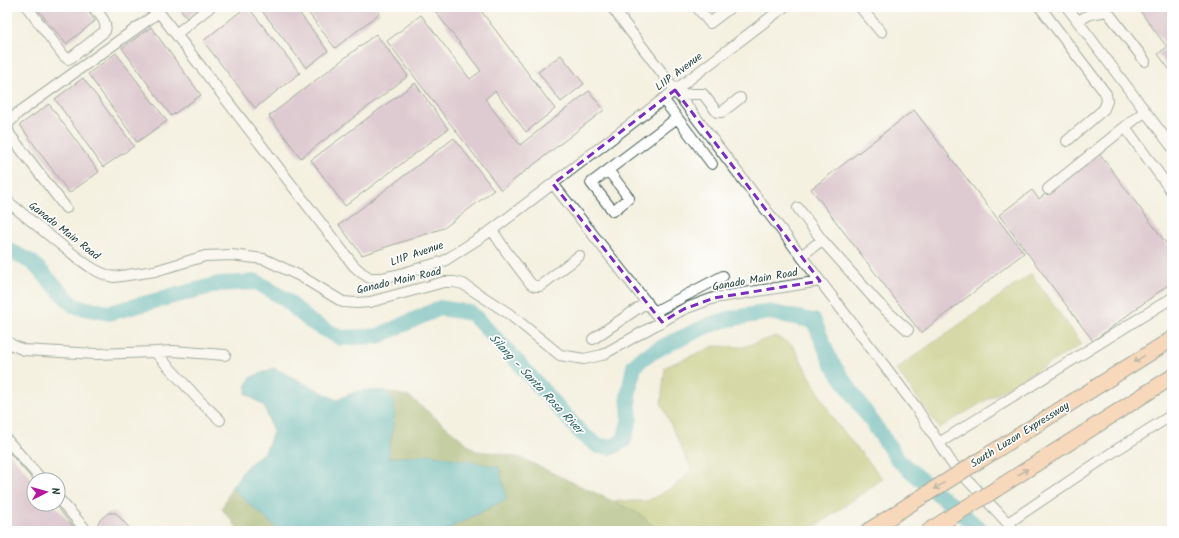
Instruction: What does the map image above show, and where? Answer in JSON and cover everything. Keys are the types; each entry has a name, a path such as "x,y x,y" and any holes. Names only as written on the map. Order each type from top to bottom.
{"highway":[{"name":"South Luzon Expressway","path":"868,531 1172,339"},
{"path":"935,527 1172,377"}],"street":[{"path":"27,7 64,56 68,58 72,57 105,32 106,23 93,7"},
{"path":"176,34 210,7"},
{"name":"Ganado Main Road","path":"612,7 915,406 951,462 1015,531"},
{"path":"697,7 710,23 731,7"},
{"name":"LIIP Avenue","path":"157,10 354,266 362,274 370,278 382,278 444,260 492,230 663,99 676,93 784,7"},
{"path":"860,7 881,32"},
{"path":"1040,7 1106,94 1107,101 1104,109 1067,141"},
{"path":"1067,7 1172,147"},
{"path":"66,208 10,135 8,124 18,113 157,10"},
{"path":"1078,21 1090,14 1107,11 1146,61"},
{"path":"676,93 703,94 717,112 722,112 740,98"},
{"path":"663,99 712,164"},
{"path":"1048,189 1145,111"},
{"path":"608,170 677,118"},
{"path":"1125,127 1172,192"},
{"path":"553,184 662,322"},
{"name":"Ganado Main Road","path":"7,201 54,240 92,268 108,276 114,277 154,271 205,256 231,256 264,259 300,276 343,302 356,304 370,302 444,282 454,282 463,284 508,313 560,355 584,359 602,355 684,309 714,298 820,281"},
{"path":"798,208 822,240 878,303 908,330"},
{"path":"492,230 530,284 535,286 540,286 579,256"},
{"path":"801,256 822,240"},
{"path":"654,312 723,276"},
{"path":"939,443 1172,298"},
{"path":"593,339 647,302"},
{"path":"7,340 12,345 24,350 96,354 173,351 225,355"},
{"path":"155,352 200,401 220,420"},
{"path":"1008,523 1113,452 1172,415"},
{"path":"7,440 35,472"},
{"path":"66,507 86,531"}],"highlighted area":[{"path":"675,90 820,281 714,298 684,309 662,322 553,184"}],"green space":[{"path":"1031,274 1082,344 939,428 896,369"},
{"path":"776,336 793,346 834,420 883,479 809,531 659,531 645,519 613,501 647,501 674,487 691,469 661,403 665,367 714,346 743,347"},
{"path":"386,391 410,397 476,451 497,453 521,458 640,514 659,531 444,531 507,499 430,454 388,458 395,412 393,399"},
{"path":"231,488 280,531 240,531 222,509"}],"water":[{"path":"274,368 337,400 361,391 386,391 393,399 395,412 388,458 430,454 499,467 507,499 444,531 280,531 231,488 246,467 266,450 273,432 264,406 246,394 246,385 251,377"}],"building":[{"path":"36,7 85,7 95,21 66,44"},
{"path":"179,7 201,7 187,18"},
{"path":"246,7 248,7 300,73 255,108 203,41"},
{"path":"259,7 295,7 328,51 306,68"},
{"path":"304,7 376,7 380,13 335,48"},
{"path":"432,7 478,7 555,109 526,132 495,91 485,99 520,145 589,91 604,110 501,190 387,41 421,15 470,79 481,71"},
{"path":"1129,7 1137,7 1132,11"},
{"path":"1137,7 1172,7 1172,73 1158,54 1167,47"},
{"path":"151,27 201,95 171,116 122,48"},
{"path":"376,34 408,76 301,158 269,116"},
{"path":"116,53 167,121 137,142 88,74"},
{"path":"561,55 584,84 561,102 538,72"},
{"path":"83,78 134,146 103,167 55,99"},
{"path":"415,83 448,129 345,206 311,160"},
{"path":"49,104 99,172 69,193 20,125"},
{"path":"914,110 1024,253 921,333 811,189"},
{"path":"454,138 494,190 444,228 362,255 339,225"},
{"path":"1099,153 1172,251 1172,282 1093,341 999,215 1032,190 1039,199"},
{"path":"7,450 26,472 26,512 61,512 77,531 7,531"},
{"path":"108,513 116,513 132,531 102,531 99,528 98,522"}],"waterway":[{"name":"Silang - Santa Rosa River","path":"7,249 33,263 74,306 109,313 219,284 257,282 285,299 311,322 341,338 378,336 440,308 471,313 505,348 581,433 598,446 612,447 624,440 630,418 628,396 634,366 644,357 709,325 729,319 769,312 814,321 831,362 899,461 982,531"}]}
